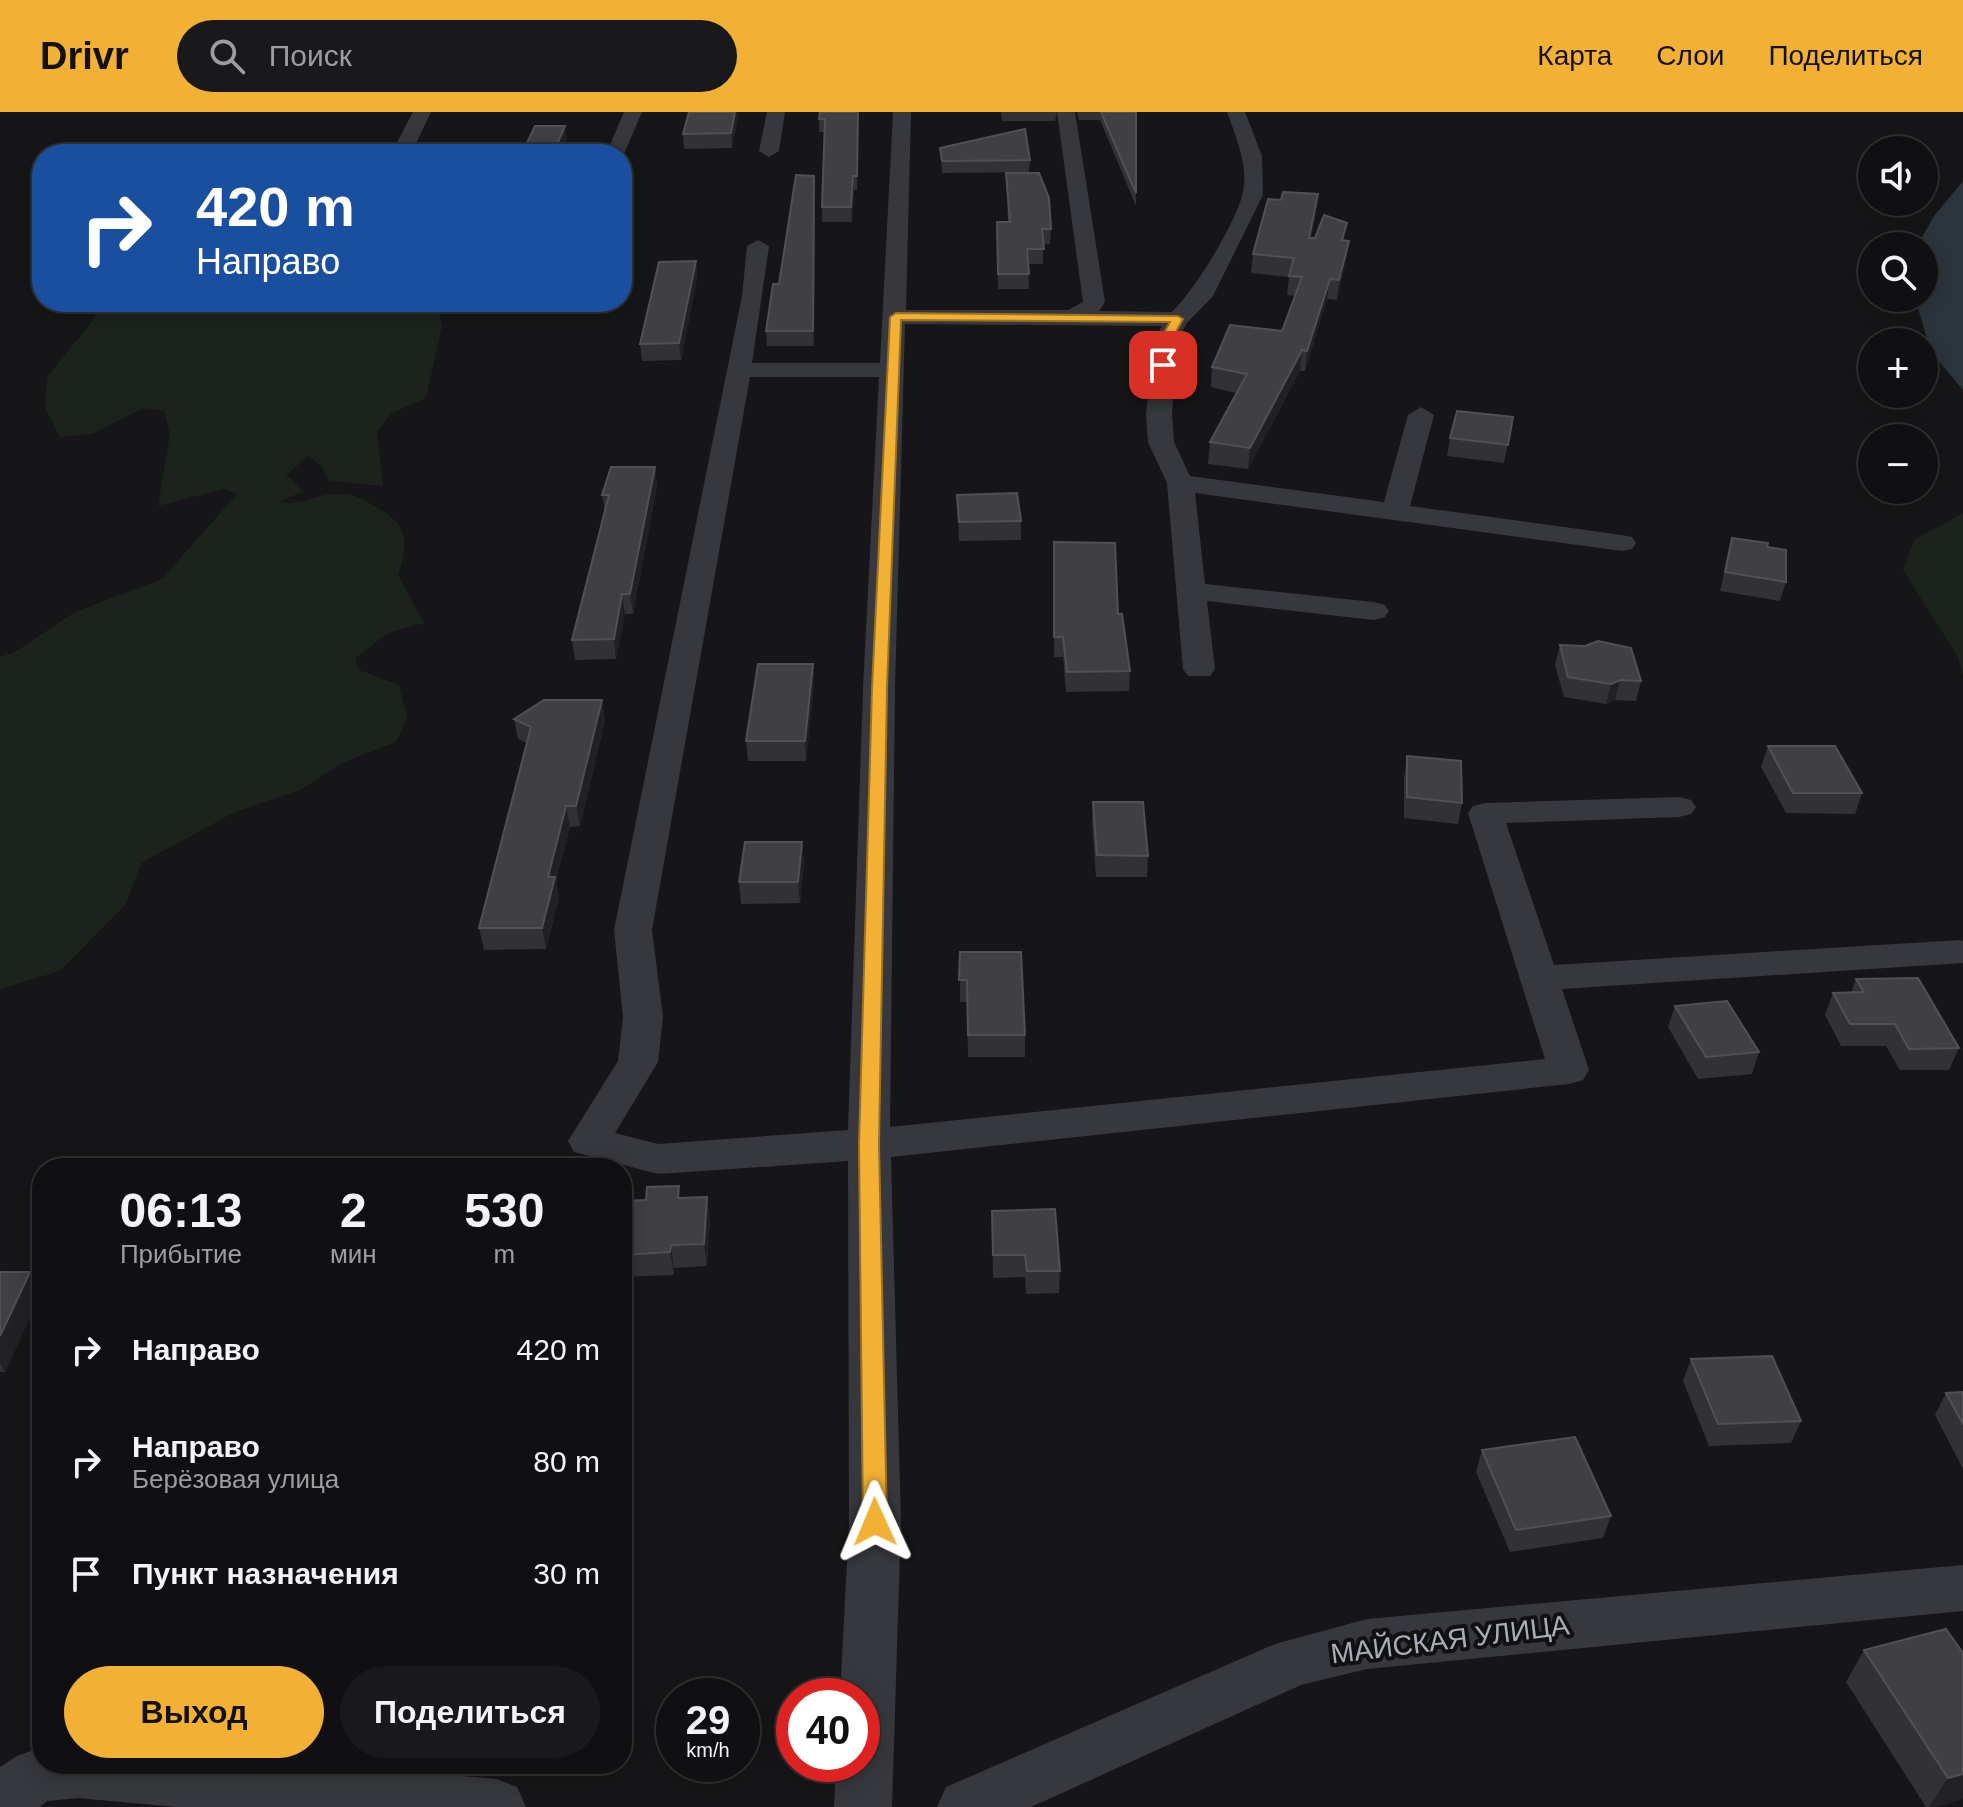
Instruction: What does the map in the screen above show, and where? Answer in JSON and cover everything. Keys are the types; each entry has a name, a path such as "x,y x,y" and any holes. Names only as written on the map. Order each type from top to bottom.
{"street":[{"path":"406,144 422,112"},
{"path":"620,144 633,112"},
{"path":"769,151 776,112"},
{"path":"863,1807 875,1522 869,1144 891,370 896,317 902,112"},
{"path":"1066,112 1094,302 1088,310 1071,317"},
{"path":"1199,669 1180,483 1161,442 1159,415 1165,341 1178,319 1202,296 1253,195 1252,156 1236,112"},
{"path":"758,246 753,296 633,930 643,1017 638,1062 589,1141 658,1159 869,1144 1569,1070 1485,813 1679,807"},
{"path":"896,317 1178,319"},
{"path":"738,370 891,370"},
{"path":"1395,512 1421,415"},
{"path":"1180,483 1622,543"},
{"path":"1192,591 1374,611"},
{"path":"1539,978 1960,952"},
{"name":"МАЙСКАЯ УЛИЦА","path":"966,1807 1294,1662 1330,1651 1382,1642 1963,1588"},
{"path":"0,1801 37,1775 47,1774"},
{"path":"113,1774 497,1807"}],"shaded area":[{"path":"1963,181 1963,390 1938,360 1938,328 1924,328 1919,312 1938,312 1938,232 1925,232 1934,216 1938,216 1938,211"},
{"path":"440,312 442,326 426,398 392,413 377,431 383,486 329,481 321,465 308,456 286,475 303,491 280,502 293,503 345,494 367,502 392,518 404,541 398,575 424,623 388,633 355,658 359,670 399,685 407,717 396,742 344,762 300,790 235,812 141,863 126,904 60,971 0,989 0,657 15,652 75,612 162,579 237,494 223,489 158,506 170,435 164,411 143,408 92,434 60,437 45,407 47,377 98,314"},
{"path":"1963,513 1963,676 1958,657 1903,570 1914,540"}],"building":[{"path":"689,112 735,112 731,133 683,134"},
{"path":"820,112 858,112 857,176 853,176 851,207 822,207 825,119 819,119"},
{"path":"1101,112 1136,112 1136,193"},
{"path":"535,126 565,126 557,144 517,144 527,143"},
{"path":"1025,129 1030,160 942,161 940,148"},
{"path":"1006,173 1039,173 1049,198 1051,229 1042,229 1044,249 1027,249 1029,274 998,274 997,222 1010,222"},
{"path":"796,175 814,176 813,331 766,331 773,284 779,284"},
{"path":"1283,192 1318,194 1309,238 1315,238 1324,215 1347,223 1342,240 1349,241 1339,280 1330,279 1307,351 1302,350 1250,448 1210,442 1247,374 1212,367 1230,325 1282,331 1302,277 1289,276 1294,258 1253,254 1268,199 1281,200"},
{"path":"696,261 679,343 640,344 659,262"},
{"path":"1457,411 1513,417 1508,445 1450,438"},
{"path":"611,467 655,467 630,594 622,594 614,639 572,640 609,495 602,495"},
{"path":"1017,493 1021,521 959,522 957,495"},
{"path":"1732,538 1768,543 1767,547 1786,550 1786,582 1725,572"},
{"path":"1054,542 1115,543 1118,614 1122,614 1130,671 1067,672 1063,637 1054,637"},
{"path":"1598,641 1631,648 1641,681 1620,680 1611,684 1568,677 1560,645 1585,646"},
{"path":"758,664 813,664 805,741 746,741"},
{"path":"544,700 602,700 576,806 566,806 548,877 555,877 542,928 479,928 531,727 514,719"},
{"path":"1768,746 1835,746 1862,793 1793,793"},
{"path":"1407,756 1461,761 1462,803 1407,797"},
{"path":"1093,802 1143,802 1148,856 1097,855"},
{"path":"745,842 802,842 798,882 739,882"},
{"path":"960,952 1021,952 1025,1035 968,1035 967,980 959,980"},
{"path":"1918,978 1959,1048 1909,1049 1895,1024 1850,1024 1833,993 1864,992 1856,979"},
{"path":"1727,1001 1759,1052 1706,1057 1675,1006"},
{"path":"679,1186 678,1198 707,1197 704,1244 671,1245 670,1252 632,1254 632,1201 646,1200 647,1187"},
{"path":"1055,1209 1060,1271 1027,1271 1025,1255 993,1255 992,1211"},
{"path":"0,1272 30,1272 0,1336"},
{"path":"1772,1356 1801,1421 1718,1424 1691,1359"},
{"path":"1963,1392 1963,1424 1946,1393"},
{"path":"1575,1437 1611,1516 1516,1530 1482,1450"},
{"path":"1946,1629 1963,1653 1963,1774 1948,1778 1864,1650"}],"route":[{"path":"875,1522 869,1144 879,688 891,370 896,317 1178,319 1165,341 1163,365"}]}
